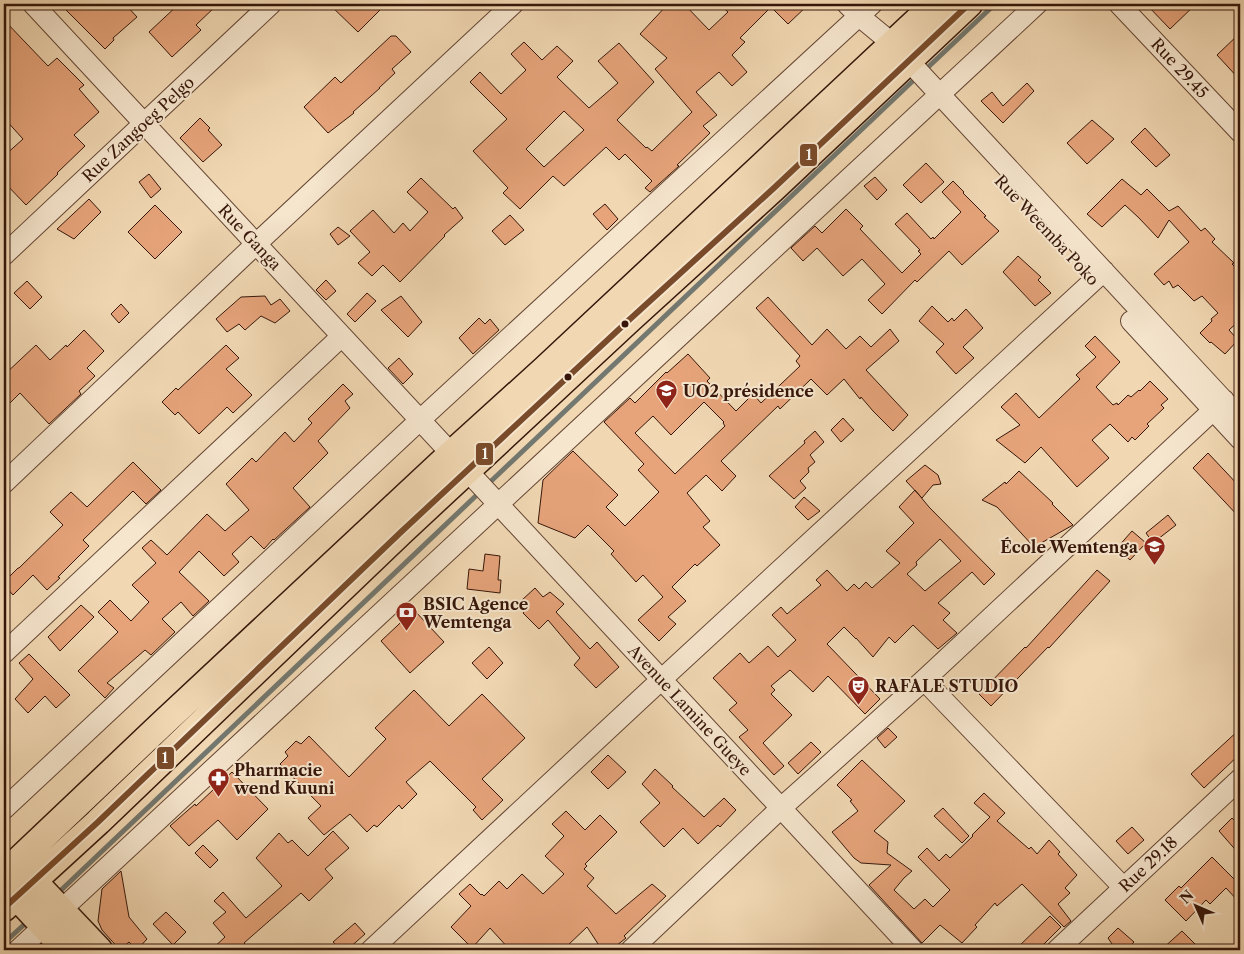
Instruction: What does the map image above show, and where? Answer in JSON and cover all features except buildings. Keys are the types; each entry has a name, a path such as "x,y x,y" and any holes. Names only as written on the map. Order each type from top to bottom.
{"main road":[{"path":"896,57 935,4"},
{"path":"99,950 52,918 12,880 176,711 459,462 546,369 896,57 969,4"},
{"path":"52,918 66,950"}],"street":[{"name":"Rue Ganga","path":"33,4 459,462"},
{"name":"Rue Zangoeg Pelgo","path":"6,249 271,4"},
{"path":"4,483 513,4"},
{"path":"18,950 1037,4"},
{"name":"Rue 29.45","path":"1120,4 1240,132"},
{"path":"4,810 859,8"},
{"name":"Rue Weemba Poko","path":"859,8 896,57 1219,405 1240,438"},
{"path":"371,950 1099,276"},
{"path":"4,653 342,336"},
{"path":"631,950 781,808 924,680 1219,405"},
{"name":"Rue Weemba Poko","path":"1219,405 1240,418"},
{"name":"Avenue Lamine Gueye","path":"459,462 913,950"},
{"path":"924,680 1123,887"},
{"name":"Rue 29.18","path":"1057,950 1240,779"}],"waterway":[{"path":"924,71 995,4"},
{"path":"487,485 918,76"},
{"path":"56,895 481,491"},
{"path":"4,943 28,921"}],"transit line":[{"name":"1","path":"4,908 98,822 401,532 775,187 969,4"}],"place":[{"name":"UO2 présidence","path":"667,410"},
{"name":"École Wemtenga","path":"1154,566"},
{"name":"BSIC Agence Wemtenga","path":"407,632"},
{"name":"RAFALE STUDIO","path":"859,705"},
{"name":"Pharmacie wend Kuuni","path":"218,798"}]}
